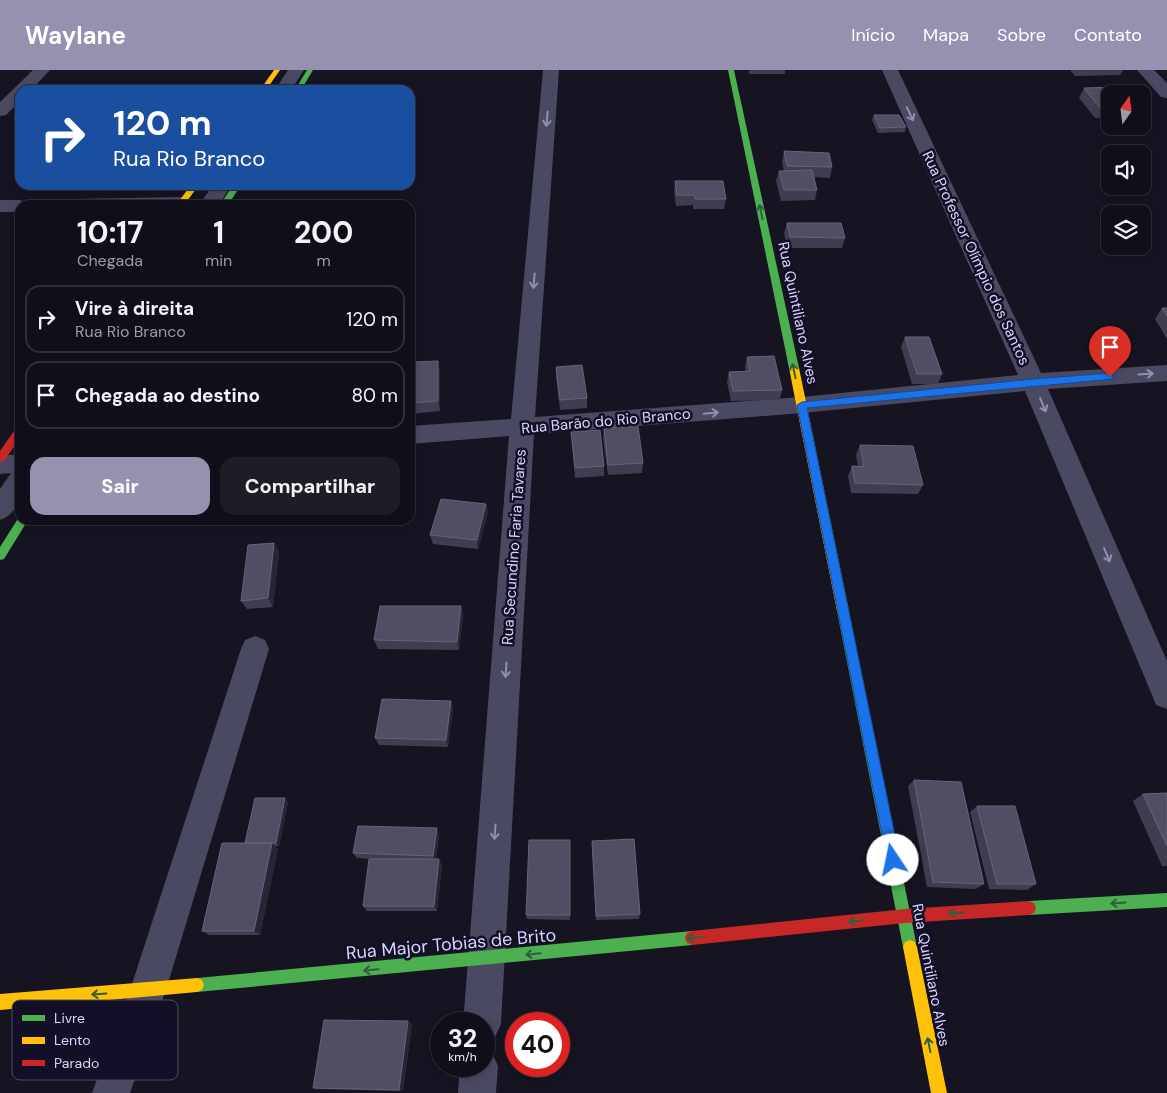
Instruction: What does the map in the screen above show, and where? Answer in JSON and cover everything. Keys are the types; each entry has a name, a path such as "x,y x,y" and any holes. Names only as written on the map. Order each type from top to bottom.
{"street":[{"path":"27,85 42,70"},
{"path":"266,85 277,70"},
{"path":"286,85 296,70"},
{"path":"301,85 310,70"},
{"name":"Rua Secundino Faria Tavares","path":"483,1012 522,428 551,70"},
{"name":"Rua Quintiliano Alves","path":"731,70 802,405 905,916 938,1093"},
{"name":"Rua Professor Olímpio dos Santos","path":"890,70 1033,382 1167,695"},
{"path":"1145,70 1167,93"},
{"path":"0,111 15,97"},
{"path":"0,206 15,206"},
{"name":"Rua Barão do Rio Branco","path":"415,436 802,405 1033,382 1167,373"},
{"path":"0,458 15,438"},
{"path":"0,465 15,464"},
{"path":"0,510 15,488"},
{"path":"0,556 20,525"},
{"path":"144,1000 255,649"},
{"name":"Rua Major Tobias de Brito","path":"25,1000 487,959 905,916 1167,900"},
{"path":"477,1093 478,1077"},
{"path":"111,1093 116,1080"}],"building":[{"path":"1084,88 1101,88 1101,108 1100,108"},
{"path":"874,115 899,115 906,127 880,128"},
{"path":"784,151 829,153 832,167 787,166"},
{"path":"812,170 817,190 784,190 779,171"},
{"path":"675,181 723,181 726,199 695,199 694,195 677,195"},
{"path":"787,223 841,223 845,238 790,237"},
{"path":"1162,308 1167,308 1167,316"},
{"path":"905,337 929,337 942,374 917,374"},
{"path":"774,356 782,390 733,391 729,372 750,371 747,357"},
{"path":"438,361 438,401 415,403 415,362"},
{"path":"582,365 587,398 560,400 556,367"},
{"path":"638,426 643,463 608,465 604,428"},
{"path":"600,430 604,466 575,468 571,432"},
{"path":"860,445 913,446 923,485 855,483 852,466 864,467"},
{"path":"441,499 486,504 477,540 430,535"},
{"path":"274,543 268,598 241,601 248,545"},
{"path":"380,606 461,606 457,642 374,640"},
{"path":"382,699 451,701 446,740 375,738"},
{"path":"914,780 961,782 984,884 933,882"},
{"path":"1167,793 1167,846 1143,794"},
{"path":"255,798 285,798 276,843 245,843"},
{"path":"977,806 1015,806 1036,884 997,884"},
{"path":"358,826 437,828 433,856 353,853"},
{"path":"634,839 640,914 596,916 592,841"},
{"path":"529,840 570,840 570,915 526,915"},
{"path":"222,843 272,843 254,931 202,931"},
{"path":"369,859 439,859 434,906 363,906"},
{"path":"324,1020 408,1021 399,1090 313,1088"}],"traffic: fast":[{"path":"301,85 310,70"},
{"path":"731,70 794,368"},
{"path":"227,200 234,190"},
{"path":"0,556 20,525"},
{"path":"843,611 910,947"},
{"path":"1029,908 1167,900"},
{"path":"197,985 692,938"}],"traffic: slow":[{"path":"266,85 277,70"},
{"path":"184,200 191,190"},
{"path":"794,368 843,611"},
{"path":"910,947 939,1093"},
{"path":"23,1000 197,985"},
{"path":"0,1002 12,1001"}],"traffic: jam":[{"path":"0,458 15,438"},
{"path":"692,938 905,916 1029,908"}],"route":[{"path":"893,860 802,405 1033,382 1110,377"}]}
